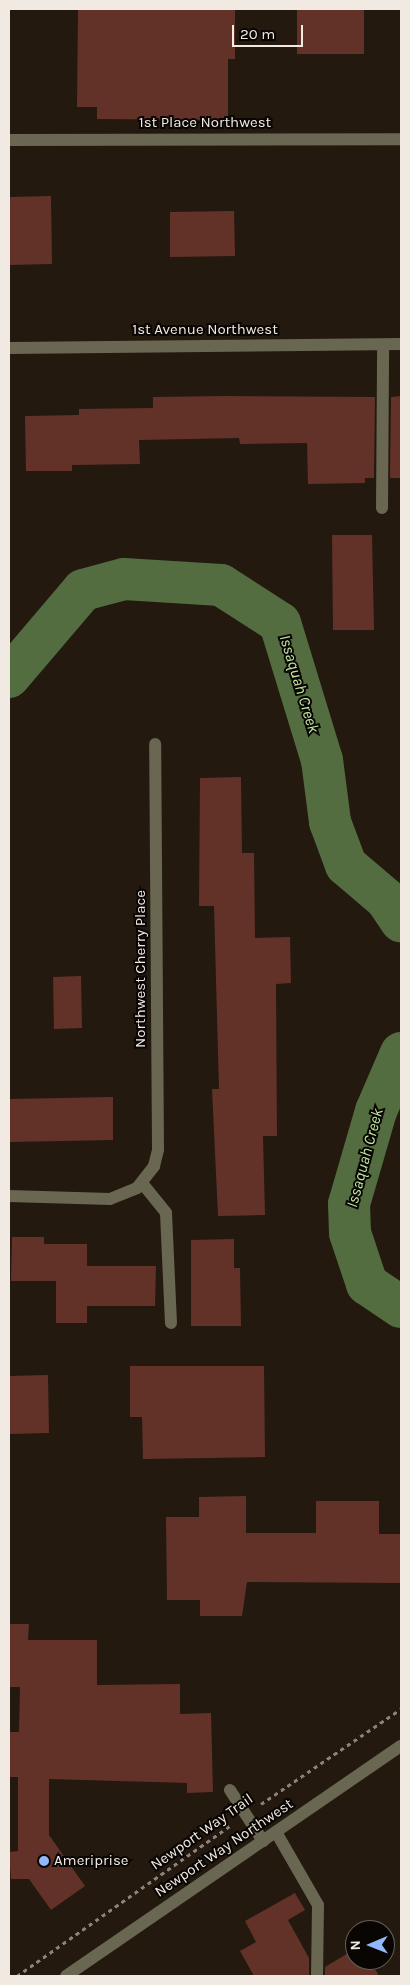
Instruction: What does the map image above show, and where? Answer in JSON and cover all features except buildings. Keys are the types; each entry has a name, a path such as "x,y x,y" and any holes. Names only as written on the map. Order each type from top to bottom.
{"street":[{"name":"1st Place Northwest","path":"9,140 401,139"},
{"path":"382,508 383,344"},
{"name":"1st Avenue Northwest","path":"9,348 401,344"},
{"name":"Northwest Cherry Place","path":"140,1185 154,1166 158,1150 155,744"},
{"path":"9,1196 110,1198 140,1185 166,1213 171,1323"},
{"name":"Newport Way Northwest","path":"66,1976 401,1746"},
{"path":"230,1790 263,1841"},
{"path":"276,1832 318,1905 317,1976"}],"path":[{"name":"Newport Way Trail","path":"17,1976 401,1709"}],"waterway":[{"name":"Issaquah Creek","path":"9,677 83,590 124,579 221,585 280,623 322,760 330,822 346,865 386,899 401,921"},
{"name":"Issaquah Creek","path":"401,1053 376,1111 349,1204 350,1233 367,1284 401,1307"}],"place":[{"name":"Ameriprise","path":"44,1861"}]}
